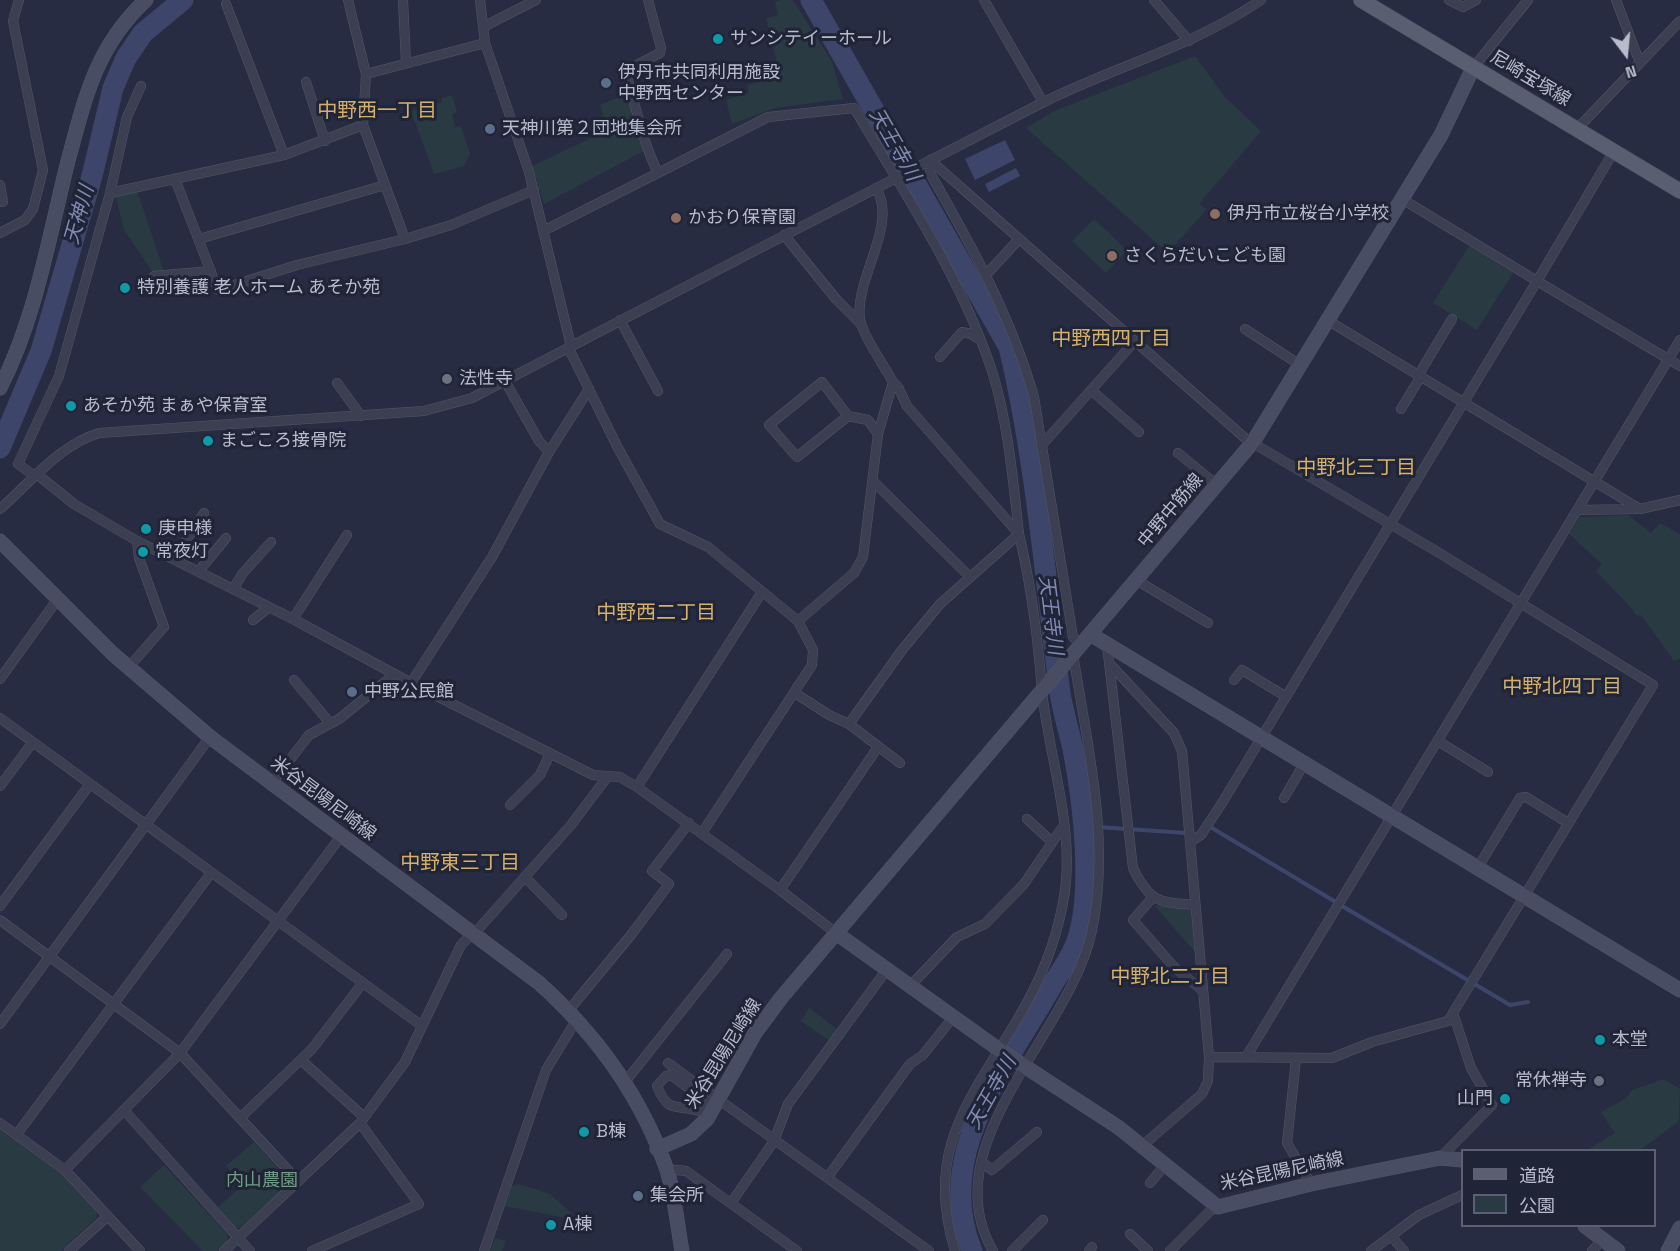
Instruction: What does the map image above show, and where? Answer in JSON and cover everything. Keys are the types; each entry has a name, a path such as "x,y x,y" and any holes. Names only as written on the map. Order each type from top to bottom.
{"main road":[{"path":"0,388 25,328 88,86 113,37 146,0"},
{"name":"尼崎宝塚線","path":"1361,0 1680,191"},
{"name":"中野中筋線","path":"836,933 1253,442 1441,135 1473,68"},
{"name":"米谷昆陽尼崎線","path":"0,541 128,668 210,737 539,983 573,1015 604,1050 625,1082 657,1149 691,1134 707,1119 710,1099 755,1033 836,933 1023,1066 1118,1127 1218,1207 1311,1184 1440,1158 1461,1160"},
{"path":"1078,648 1107,645 1680,990"},
{"path":"657,1149 666,1169 682,1251"},
{"path":"1586,1227 1618,1251"},
{"path":"1668,1251 1680,1228"}],"street":[{"path":"0,232 25,220 33,209 43,170 13,21 19,0"},
{"path":"348,0 366,74 363,125 405,239"},
{"path":"403,0 406,63"},
{"path":"480,0 484,43 534,190 570,346 589,389 660,524 708,548 798,621 813,650 812,665 702,833"},
{"path":"483,27 536,0"},
{"path":"648,0 661,48 660,53 625,71 647,151 658,173"},
{"path":"984,0 1043,102"},
{"path":"1154,0 1189,41"},
{"path":"0,509 74,444 99,434 437,410 472,398 920,164 1043,102 1189,41 1261,0"},
{"path":"1449,0 1463,7 1476,0"},
{"path":"1616,0 1640,63"},
{"path":"1473,68 1523,2"},
{"path":"226,4 284,155"},
{"path":"1577,129 1680,21"},
{"path":"366,74 484,43"},
{"path":"306,82 325,141"},
{"path":"141,86 127,117 110,193 59,376 18,464 32,474 38,475 74,504 137,541 293,619 550,754 593,775 620,777 689,823 836,933"},
{"path":"544,230 768,117 854,108 897,177 937,248 980,340 992,373 1002,416 1045,688 1064,825 1064,899 1052,949 1017,1020 962,1112 948,1149 945,1207 955,1251"},
{"path":"110,193 284,155 363,125"},
{"path":"1190,842 1201,835 1261,738 1614,151"},
{"path":"930,160 1253,442 1390,523 1653,685 1448,1021 1372,1042 1332,1058 1209,1057"},
{"path":"930,160 930,173 986,275 1026,370 1034,397 1072,637 1078,648 1097,827 1099,874 1092,932 1065,1001 1023,1066 993,1123 982,1162 978,1186 979,1207 993,1251"},
{"path":"175,179 218,290 297,265 405,239 451,225 534,190"},
{"path":"0,185 3,202 0,202"},
{"path":"199,239 385,185"},
{"path":"860,322 859,305 862,288 875,254 880,231 881,208 876,188"},
{"path":"1402,199 1680,366"},
{"path":"784,235 836,299 860,322 907,406 1019,534"},
{"path":"986,275 1018,239"},
{"path":"154,276 211,271"},
{"path":"1401,409 1452,319"},
{"path":"620,320 646,376 658,391"},
{"path":"1328,320 1640,509"},
{"path":"1245,329 1300,365"},
{"path":"940,357 962,333 971,334 980,340"},
{"path":"1246,1057 1680,340"},
{"path":"1041,446 1135,341"},
{"path":"505,381 539,441 549,452"},
{"path":"848,416 797,457 769,425 822,382 848,416 868,420 878,434"},
{"path":"798,621 854,573 863,557 878,434 892,382"},
{"path":"337,383 361,416"},
{"path":"411,683 492,557 549,452 589,389"},
{"path":"1091,390 1138,432"},
{"path":"1178,453 1217,485"},
{"path":"873,482 970,577"},
{"path":"1579,510 1640,509 1680,500"},
{"path":"174,559 204,513"},
{"path":"849,724 913,635 940,604 1019,534"},
{"path":"293,619 347,535"},
{"path":"198,572 226,538"},
{"path":"128,668 164,627 139,558 137,541"},
{"path":"233,589 243,573 272,542"},
{"path":"1136,580 1198,611 1208,623"},
{"path":"637,787 762,592"},
{"path":"0,679 57,600"},
{"path":"253,620 269,607"},
{"path":"1107,645 1132,868 1152,898 1161,902 1195,905"},
{"path":"1234,680 1247,659"},
{"path":"1109,663 1174,733 1182,751 1209,1057 1208,1081 1202,1094 1142,1146"},
{"path":"1242,670 1286,696"},
{"path":"272,783 309,735 360,704 390,678 392,673"},
{"path":"294,680 330,723"},
{"path":"795,693 829,715 849,724 900,763"},
{"path":"0,718 422,1026"},
{"path":"0,1024 210,737"},
{"path":"1438,741 1488,772"},
{"path":"0,786 33,742"},
{"path":"780,890 879,747"},
{"path":"510,805 540,775 550,754"},
{"path":"1284,798 1304,764"},
{"path":"224,1251 362,1120 405,1062 461,945 571,825 608,776"},
{"path":"0,906 90,784"},
{"path":"1477,869 1520,798 1526,797 1568,823"},
{"path":"1027,819 1052,842"},
{"path":"484,1251 546,1070 573,1015 635,927 669,884 652,871 689,823"},
{"path":"911,985 957,937 985,924 1024,884 1064,825"},
{"path":"65,1170 180,1053 341,836"},
{"path":"17,1134 211,873"},
{"path":"525,877 562,915"},
{"path":"1152,898 1133,920 1174,967 1203,992"},
{"path":"0,920 180,1053 298,1181"},
{"path":"625,1082 681,1022 710,969 727,954"},
{"path":"731,1203 774,1142 788,1104 888,968"},
{"path":"240,1118 301,1060 362,984"},
{"path":"1440,1158 1492,1105 1471,1068 1453,1013"},
{"path":"827,1178 910,1065 922,1055 954,1016"},
{"path":"1296,1059 1287,1143 1311,1184"},
{"path":"301,1060 362,1120 419,1204 312,1251"},
{"path":"668,1062 710,1099"},
{"path":"710,1099 699,1111 672,1108 662,1098 657,1086 666,1076 671,1075 710,1099 827,1178 929,1251"},
{"path":"124,1110 250,1251"},
{"path":"0,1124 65,1170 140,1251"},
{"path":"982,1162 992,1170 1037,1132"},
{"path":"1150,1183 1165,1165"},
{"path":"666,1169 686,1171 797,1251"},
{"path":"1371,1251 1419,1215 1461,1195"},
{"path":"1170,1251 1210,1211 1218,1207"},
{"path":"69,1251 108,1216"},
{"path":"1012,1251 1043,1220"},
{"path":"1130,1234 1148,1251"},
{"path":"1392,1236 1404,1251"},
{"path":"1592,1251 1603,1239"}],"green space":[{"path":"793,0 832,62 843,99 775,108 732,124 726,100 749,93 747,85 759,82 758,76 774,71 778,67 766,18 778,15 775,2"},
{"path":"1195,56 1224,96 1261,131 1199,204 1207,209 1168,253 1026,128 1054,111"},
{"path":"627,94 644,151 544,204 532,166 608,130 600,105"},
{"path":"452,95 457,112 452,114 455,127 461,126 470,154 464,166 434,174 411,111 442,102 442,98"},
{"path":"137,190 164,272 154,274 124,230 115,194"},
{"path":"1094,219 1127,250 1106,273 1072,241"},
{"path":"1469,246 1513,273 1477,330 1433,303"},
{"path":"1628,515 1651,533 1660,523 1680,534 1680,658 1674,661 1641,615 1637,616 1596,571 1602,564 1569,534 1580,517"},
{"path":"1154,905 1185,908 1191,911 1195,952"},
{"path":"809,1008 838,1030 830,1041 801,1021"},
{"path":"1664,1079 1680,1089 1679,1121 1641,1149 1589,1149 1615,1133 1601,1112 1626,1098 1632,1090"},
{"path":"0,1130 60,1172 96,1211 97,1217 61,1251 0,1251"},
{"name":"内山農園","path":"254,1142 288,1179 287,1185 241,1227 235,1228 218,1207 243,1185 226,1166"},
{"path":"164,1165 227,1234 228,1240 217,1251 203,1251 140,1187"},
{"path":"519,1184 550,1194 576,1217 576,1220 505,1206 512,1186"},
{"path":"495,1238 506,1241 502,1251 490,1251"}],"water":[{"path":"1005,140 1015,160 975,180 965,159"},
{"path":"1016,168 1020,176 989,192 985,184"}],"waterway":[{"name":"天神川","path":"0,448 41,351 92,176 113,88 126,58 143,33 183,0"},
{"name":"天王寺川","path":"811,0 1009,347 1033,476 1060,693 1080,793 1086,872 1082,921 1072,953 996,1080 980,1113 968,1146 961,1180 962,1215 972,1251"},
{"path":"1083,826 1186,833"},
{"path":"1212,828 1334,901"},
{"path":"1342,906 1510,1005 1528,1002"}],"place":[{"name":"サンシテイーホール","path":"718,39"},
{"name":"伊丹市共同利用施設 中野西センター","path":"606,83"},
{"name":"天神川第２団地集会所","path":"490,129"},
{"name":"伊丹市立桜台小学校","path":"1215,214"},
{"name":"かおり保育園","path":"676,218"},
{"name":"さくらだいこども園","path":"1112,256"},
{"name":"特別養護 老人ホーム あそか苑","path":"125,288"},
{"name":"法性寺","path":"447,379"},
{"name":"あそか苑 まぁや保育室","path":"71,406"},
{"name":"まごころ接骨院","path":"208,441"},
{"name":"庚申様","path":"146,529"},
{"name":"常夜灯","path":"143,552"},
{"name":"中野公民館","path":"352,692"},
{"name":"本堂","path":"1600,1040"},
{"name":"常休禅寺","path":"1599,1081"},
{"name":"山門","path":"1505,1099"},
{"name":"B棟","path":"584,1132"},
{"name":"集会所","path":"638,1196"},
{"name":"A棟","path":"551,1225"}],"district":[{"name":"中野西一丁目","path":"377,112"},
{"name":"中野西四丁目","path":"1111,340"},
{"name":"中野北三丁目","path":"1356,469"},
{"name":"中野西二丁目","path":"656,614"},
{"name":"中野北四丁目","path":"1562,688"},
{"name":"中野東三丁目","path":"460,864"},
{"name":"中野北二丁目","path":"1170,978"}]}
